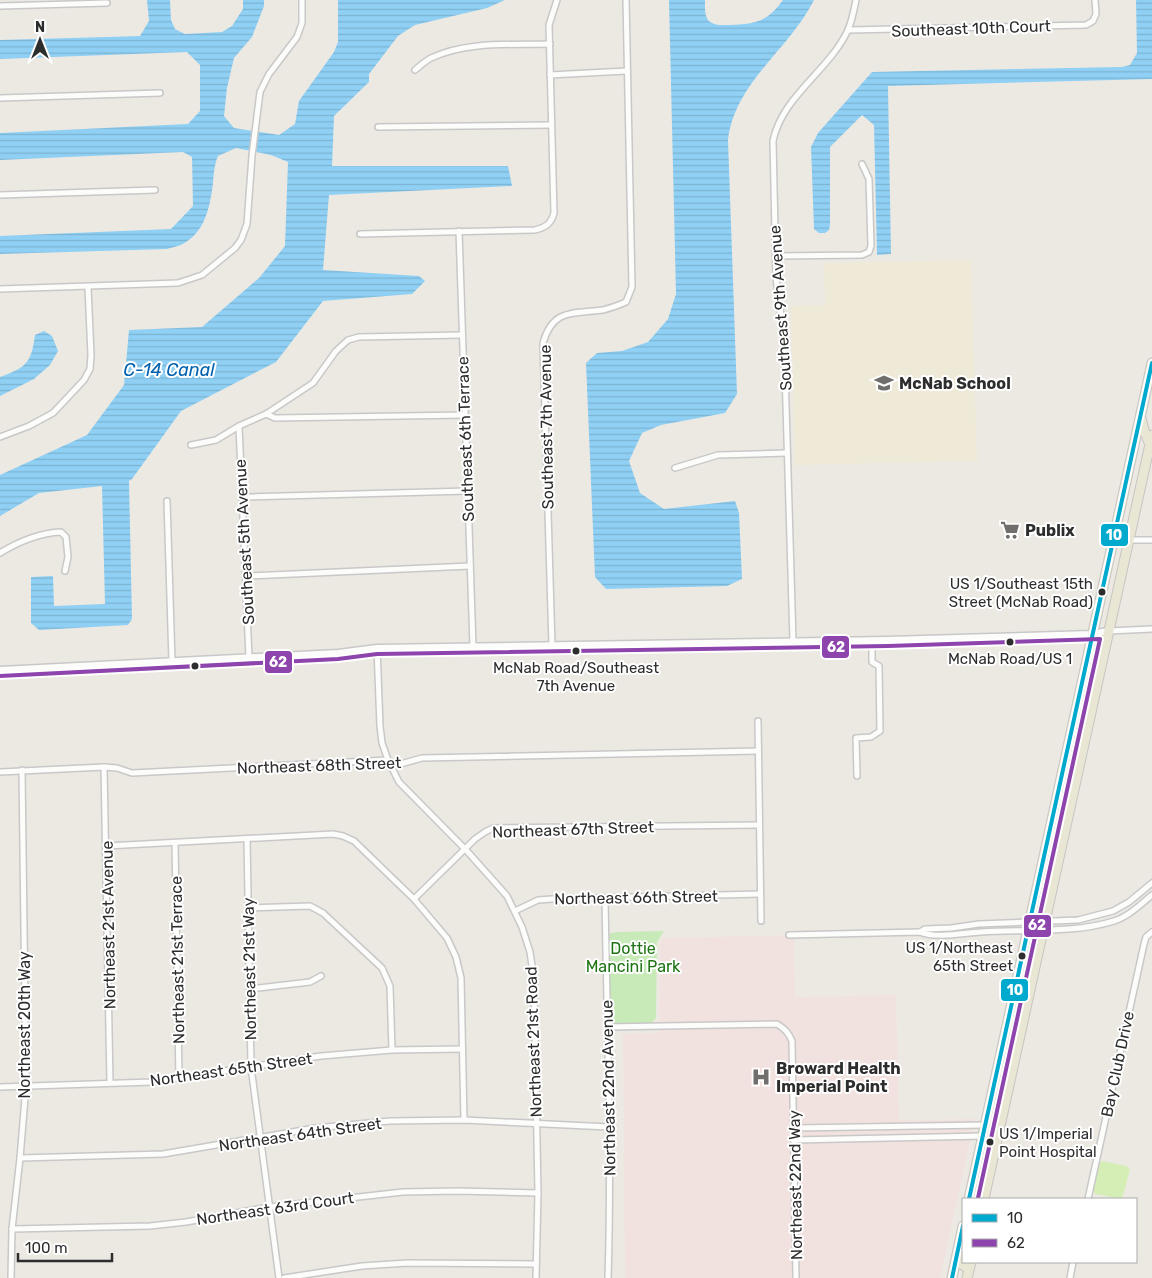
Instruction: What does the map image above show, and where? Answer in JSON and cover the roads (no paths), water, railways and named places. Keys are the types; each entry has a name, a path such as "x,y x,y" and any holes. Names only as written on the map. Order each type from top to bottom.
{"main road":[{"path":"969,1198 1152,363"},
{"path":"1140,416 1151,445"},
{"path":"984,1198 1152,435"},
{"path":"1136,438 1145,469"},
{"path":"1062,773 1066,789 1072,798"},
{"path":"1057,798 1064,810 1066,825"},
{"path":"988,1114 991,1127 999,1133"},
{"path":"985,1125 992,1136 995,1150"},
{"path":"952,1278 962,1231"},
{"path":"958,1249 962,1264 969,1270"}],"street":[{"path":"0,289 178,283 202,275 235,248 241,240 247,224 252,156 260,92 269,74 298,37 302,23 302,0"},
{"path":"360,234 535,230 547,226 554,213 550,125 549,25 557,0"},
{"name":"Southeast 7th Avenue","path":"552,646 543,343 547,329 567,313 606,309 626,302 632,287 626,0"},
{"name":"Southeast 9th Avenue","path":"793,641 783,330 776,278 772,157 775,129 783,114 833,54 848,30 856,0"},
{"name":"Southeast 10th Court","path":"848,30 1086,25 1093,21 1096,14 1095,0"},
{"path":"0,6 107,2"},
{"path":"415,70 431,58 459,50 486,45 550,44"},
{"path":"550,75 626,71"},
{"path":"0,98 160,93"},
{"path":"378,127 550,125"},
{"path":"776,256 862,255 869,252 871,246 870,179 862,164"},
{"path":"0,195 155,190"},
{"name":"Southeast 6th Terrace","path":"459,231 473,646"},
{"path":"0,436 29,426 53,412 84,380 90,369 91,355 88,287"},
{"name":"Southeast 5th Avenue","path":"191,445 216,440 239,426 266,414 313,383 336,351 348,340 360,336 462,335"},
{"path":"266,414 274,418 464,415"},
{"name":"Southeast 5th Avenue","path":"239,426 249,658"},
{"path":"675,468 718,456 787,453"},
{"path":"242,497 467,490"},
{"path":"167,501 172,661"},
{"path":"0,553 35,537 61,532 66,537 68,557 65,571"},
{"path":"1129,540 1152,540"},
{"path":"246,576 470,566"},
{"path":"0,670 338,653 378,648 872,640 1092,634 1108,631 1152,629"},
{"path":"857,776 856,738 871,737 880,731 879,666 872,662 872,640"},
{"name":"Northeast 21st Road","path":"378,648 380,726 382,743 388,760 399,782 466,850 507,896 522,927 530,952 534,980 538,1193 536,1278"},
{"path":"758,721 760,921"},
{"name":"Northeast 68th Street","path":"0,772 104,767 117,768 132,773 388,760 397,765 422,758 758,751"},
{"name":"Northeast 21st Avenue","path":"104,767 110,1083"},
{"name":"Northeast 20th Way","path":"11,1278 12,1229 26,1086 22,770"},
{"name":"Northeast 67th Street","path":"414,899 480,835 493,828 759,825"},
{"path":"106,846 333,834 354,841 414,899 447,938 456,957 461,978 464,1120"},
{"name":"Northeast 21st Way","path":"247,839 251,1067 268,1207 279,1278"},
{"name":"Northeast 21st Terrace","path":"175,843 180,1078"},
{"path":"790,935 920,932 926,934 1044,926 1113,911 1129,902 1152,883"},
{"name":"Northeast 66th Street","path":"515,911 538,900 760,894"},
{"path":"920,932 925,929 1028,926 1082,928 1117,920 1152,895"},
{"name":"Northeast 22nd Avenue","path":"605,898 610,1127 608,1278"},
{"path":"248,908 310,906 322,913 382,968 390,986 392,1050"},
{"name":"Bay Club Drive","path":"1088,1198 1144,944 1146,937 1152,932"},
{"path":"250,989 310,982 321,976"},
{"name":"Northeast 22nd Way","path":"607,1027 777,1024 785,1028 792,1041 796,1278"},
{"name":"Northeast 65th Street","path":"0,1087 152,1082 321,1056 392,1050 462,1049"},
{"name":"Northeast 64th Street","path":"20,1158 163,1154 315,1128 390,1122 464,1120 610,1127"},
{"path":"794,1128 985,1125"},
{"path":"794,1140 983,1136"},
{"name":"Northeast 63rd Court","path":"12,1229 150,1226 186,1222 268,1207 403,1192 538,1193"},
{"path":"1070,1278 1074,1263"},
{"path":"284,1278 362,1266 536,1264"}],"water":[{"name":"C-14 Canal","path":"147,0 170,0 171,20 175,29 185,34 222,32 232,26 243,9 243,0 264,0 264,6 252,37 234,58 227,88 224,116 234,128 279,135 295,124 299,101 334,52 338,42 338,0 505,0 487,8 415,25 398,36 369,74 369,82 334,116 332,166 508,166 512,186 329,195 323,270 419,276 425,281 412,294 323,301 276,362 181,411 129,481 132,619 128,625 39,630 31,623 31,577 53,576 54,606 105,604 102,486 39,493 0,516 0,475 87,435 124,385 129,330 202,327 259,278 285,246 288,162 271,155 236,148 218,156 210,200 203,224 193,237 182,244 167,249 0,254 0,236 171,229 193,206 192,157 183,152 0,160 0,133 188,124 200,111 200,65 187,52 0,59 0,40 140,36 149,21"},
{"path":"669,0 705,0 705,12 708,20 717,25 722,25 747,24 760,20 772,13 783,0 814,0 791,35 752,83 733,119 728,140 737,394 725,413 661,425 642,433 629,461 640,493 664,509 735,501 739,513 742,579 727,586 606,589 595,577 586,363 597,353 622,351 648,342 668,319 676,294"},
{"path":"1136,0 1152,0 1152,79 888,86 891,254 877,255 874,125 862,115 830,147 830,225 829,230 825,233 819,233 814,229 811,147 818,133 872,72 1122,67 1130,65 1137,53"},
{"path":"44,331 52,336 58,351 50,365 34,379 0,396 0,377 22,367 26,363 32,352 35,335"}],"place":[{"name":"McNab School","path":"884,383"},
{"name":"Publix","path":"1010,530"},
{"name":"US 1/Southeast 15th Street (McNab Road)","path":"1102,592"},
{"name":"McNab Road/US 1","path":"1010,642"},
{"name":"McNab Road/Southeast 7th Avenue","path":"576,651"},
{"name":"US 1/Northeast 65th Street","path":"1022,956"},
{"name":"Broward Health Imperial Point","path":"761,1077"},
{"name":"US 1/Imperial Point Hospital","path":"990,1142"}],"park label":[{"name":"Dottie Mancini Park","path":"633,957"}]}
